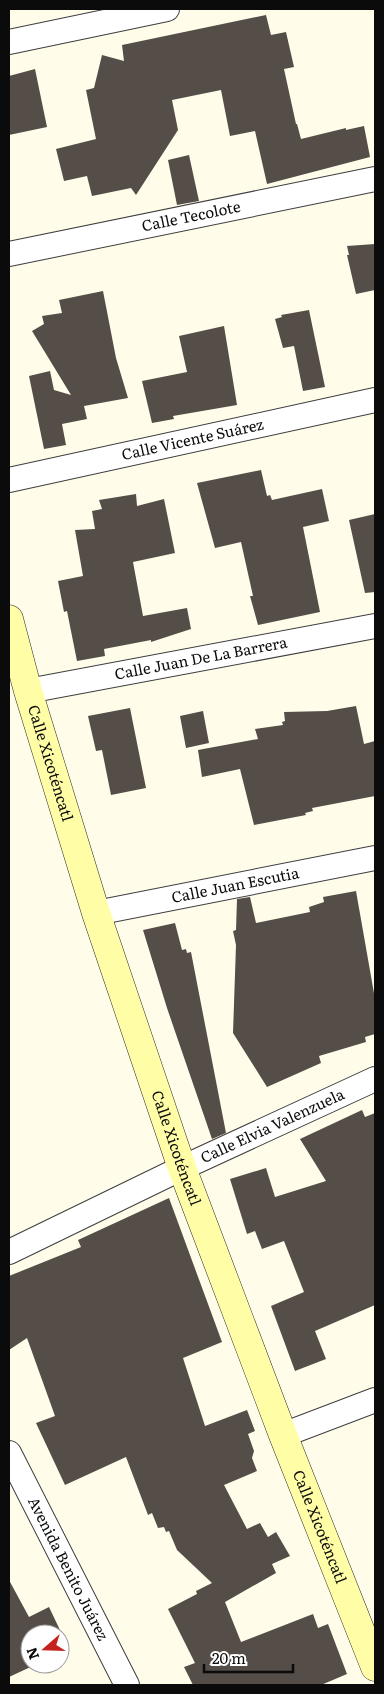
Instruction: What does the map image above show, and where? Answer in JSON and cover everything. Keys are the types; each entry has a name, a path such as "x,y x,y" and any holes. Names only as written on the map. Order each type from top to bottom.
{"main road":[{"name":"Calle Xicoténcatl","path":"9,618 28,691 96,912 182,1168 283,1435 375,1667"}],"street":[{"path":"9,42 167,9"},
{"name":"Calle Tecolote","path":"9,254 375,179"},
{"name":"Calle Vicente Suárez","path":"9,480 375,400"},
{"name":"Calle Juan De La Barrera","path":"28,691 375,626"},
{"name":"Calle Juan Escutia","path":"96,912 374,865"},
{"name":"Calle Elvia Valenzuela","path":"9,1252 182,1168 375,1079"},
{"path":"283,1435 375,1400"},
{"name":"Avenida Benito Juárez","path":"9,1453 127,1685"}],"building":[{"path":"266,15 271,35 286,32 294,67 284,69 301,139 346,128 346,130 364,126 370,157 267,184 255,131 230,136 221,90 172,100 178,130 136,195 131,188 92,196 87,176 64,181 56,149 96,139 86,90 94,88 102,55 124,61 122,45"},
{"path":"35,69 47,127 9,135 9,76"},
{"path":"189,155 199,201 177,205 168,160"},
{"path":"375,244 375,290 356,294 347,255 349,255 347,246"},
{"path":"103,291 116,358 128,398 84,406 87,419 62,424 66,445 44,449 29,376 50,371 54,390 71,395 32,331 44,324 42,316 62,313 59,300"},
{"path":"309,310 325,387 303,391 294,346 283,348 275,319 282,317 281,315"},
{"path":"224,326 237,405 173,416 174,419 152,423 142,381 187,372 179,336"},
{"path":"261,470 267,496 270,495 272,500 322,489 329,521 303,527 320,612 258,625 250,596 253,596 241,542 215,548 197,483"},
{"path":"136,494 137,506 164,499 175,553 133,562 143,616 187,608 191,629 151,642 151,640 104,649 105,656 77,661 67,611 64,612 58,581 83,576 75,530 95,529 92,511 102,509 99,500"},
{"path":"375,514 375,592 365,593 349,520"},
{"path":"356,706 364,744 375,741 375,796 312,808 313,811 305,813 306,815 254,825 240,769 202,777 198,750 258,739 255,729 283,725 282,722 285,721 284,712 327,711"},
{"path":"130,708 146,788 111,795 102,750 96,751 88,716"},
{"path":"203,711 209,743 186,748 180,716"},
{"path":"356,891 375,999 375,1034 365,1037 366,1042 319,1056 321,1063 267,1087 233,1033 236,945 233,931 236,930 237,899 250,897 256,923 310,912 309,907 324,902 323,897"},
{"path":"175,923 182,950 186,949 187,953 191,952 226,1133 212,1139 167,1008 143,930"},
{"path":"362,1110 365,1117 375,1113 375,1305 315,1331 326,1359 295,1371 271,1306 304,1292 284,1241 262,1249 255,1231 247,1234 230,1179 266,1168 275,1197 326,1181 300,1139"},
{"path":"169,1198 222,1342 183,1358 205,1426 247,1410 255,1431 248,1434 254,1451 252,1458 257,1471 224,1485 247,1529 260,1523 268,1537 276,1532 290,1556 272,1564 276,1573 225,1602 241,1642 313,1614 318,1628 328,1624 347,1674 321,1685 193,1685 184,1667 195,1663 168,1609 197,1594 196,1591 212,1583 177,1550 169,1531 166,1532 164,1527 158,1528 152,1513 148,1515 126,1457 65,1485 36,1423 55,1416 27,1338 9,1350 9,1276 81,1247 78,1240"},
{"path":"9,1580 29,1617 49,1607 57,1624 20,1624 20,1672 9,1677"}]}
